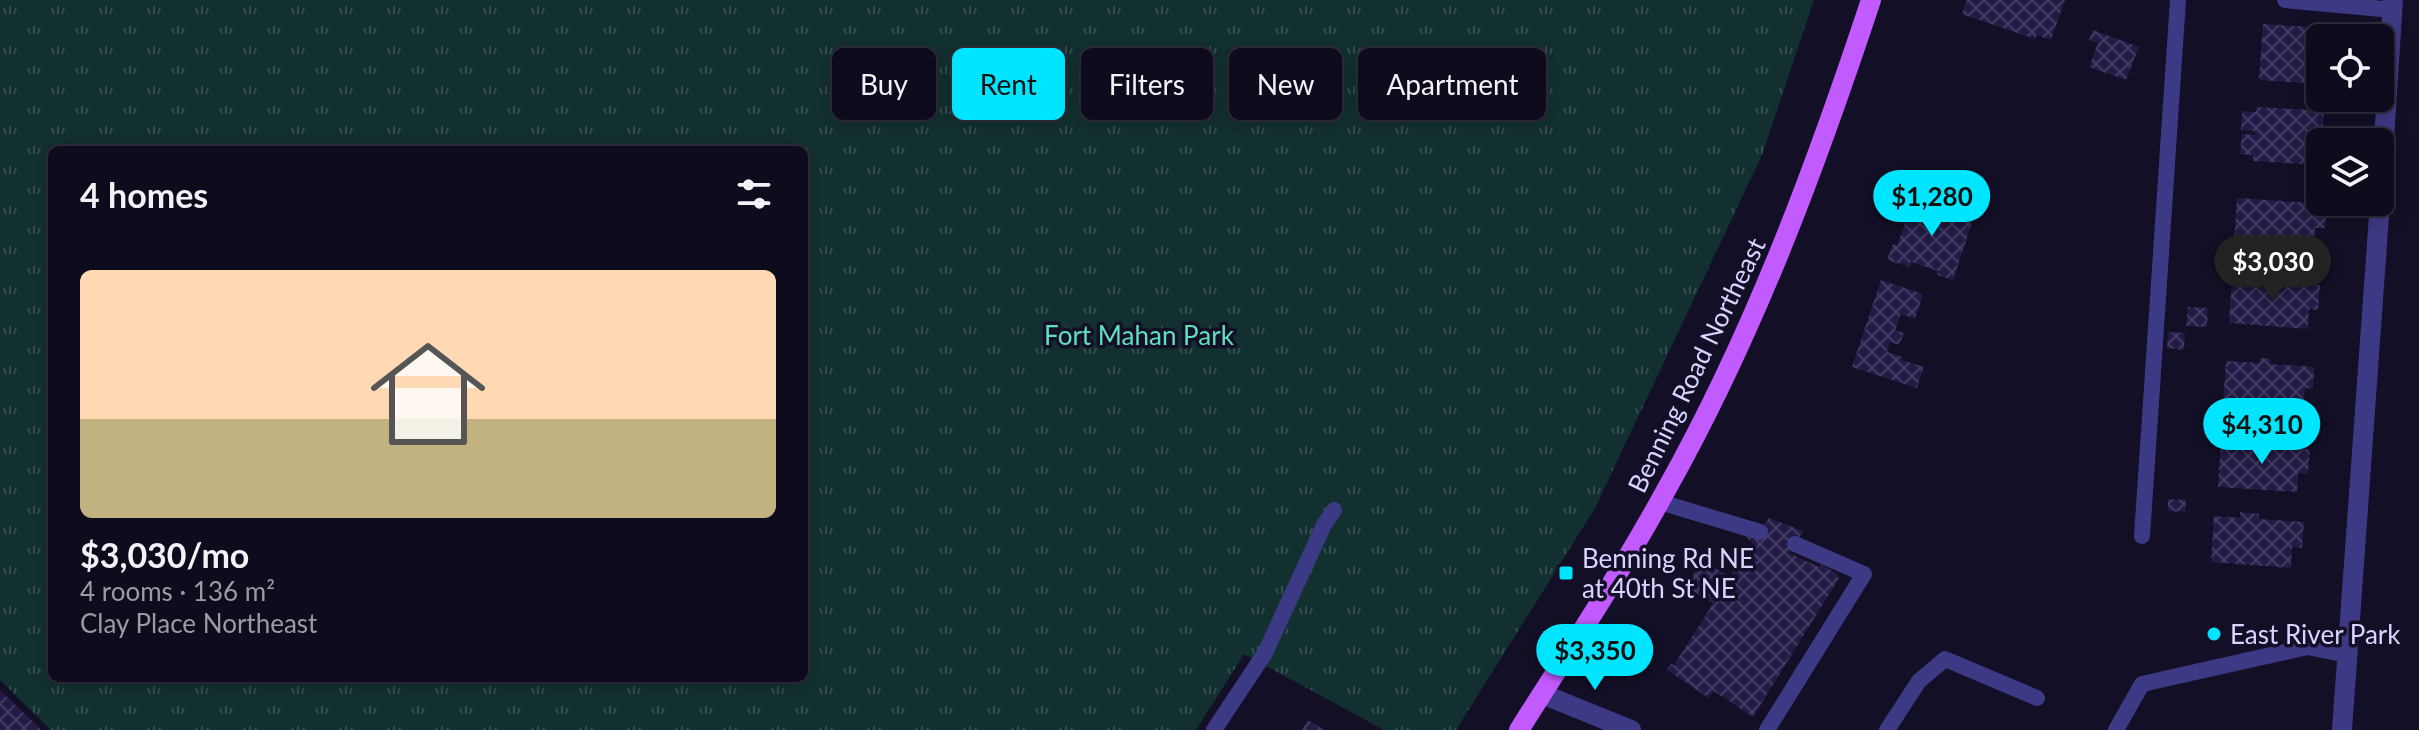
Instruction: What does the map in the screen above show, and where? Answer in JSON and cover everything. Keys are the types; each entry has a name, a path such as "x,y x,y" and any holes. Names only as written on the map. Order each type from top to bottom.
{"main road":[{"name":"Benning Road Northeast","path":"1519,730 1585,629 1660,502 1721,384 1781,250 1828,128 1871,0"}],"street":[{"path":"2385,128 2393,5"},
{"path":"2342,730 2379,216"},
{"path":"1542,694 1631,730"}],"lane":[{"path":"2142,536 2178,0"},
{"path":"2285,0 2393,5"},
{"path":"1660,502 1760,532"},
{"path":"1214,730 1265,653 1324,525 1334,510"},
{"path":"1767,730 1864,574 1795,544"},
{"path":"2116,730 2142,684 2307,647 2348,655"},
{"path":"1887,730 1919,681 1945,659 2037,698"}],"green space":[{"name":"Fort Mahan Park","path":"0,0 1814,0 1762,155 1595,508 1456,730 1384,730 1244,654 1196,730 51,730 0,680"}],"building":[{"path":"1967,0 2065,0 2051,40 2037,35 2035,39 1962,14"},
{"path":"2263,24 2306,27 2306,83 2259,80"},
{"path":"2093,30 2139,47 2126,80 2089,67 2098,43 2089,40"},
{"path":"2257,107 2324,112 2323,128 2306,128 2306,164 2253,161 2253,155 2240,154 2242,134 2255,135 2255,131 2241,130 2242,111 2256,112"},
{"path":"1909,195 1929,202 1928,206 1955,215 1957,211 1974,217 1953,280 1911,262 1909,267 1887,260 1893,244 1897,246 1909,212 1903,211"},
{"path":"2237,198 2306,203 2306,216 2326,216 2325,228 2315,228 2314,247 2234,241"},
{"path":"2265,276 2277,277 2276,281 2320,285 2318,310 2309,309 2308,329 2229,323 2232,279 2264,282"},
{"path":"1881,280 1923,294 1915,319 1901,314 1895,330 1904,333 1899,345 1890,342 1887,352 1924,367 1917,388 1852,367"},
{"path":"2188,307 2208,308 2207,327 2186,326"},
{"path":"2168,332 2185,333 2184,350 2167,348"},
{"path":"2260,358 2271,359 2270,364 2314,367 2313,389 2305,388 2303,410 2223,404 2226,361 2260,363"},
{"path":"2246,438 2265,439 2265,446 2310,449 2308,474 2298,473 2297,492 2218,487 2221,443 2246,444"},
{"path":"2168,499 2186,500 2185,512 2168,511"},
{"path":"2240,512 2259,514 2259,519 2304,522 2302,548 2292,547 2291,568 2211,562 2214,516 2240,518"},
{"path":"1769,518 1803,531 1789,553 1819,567 1821,564 1839,578 1753,717 1714,691 1709,698 1667,670 1671,664 1674,665 1713,604 1686,586 1703,560 1730,577 1752,542 1746,535 1755,540"},
{"path":"0,690 41,730 0,730"},
{"path":"1308,720 1324,730 1302,730"}],"place":[{"name":"Benning Rd NE at 40th St NE","path":"1566,573"},
{"name":"East River Park","path":"2214,634"}]}
